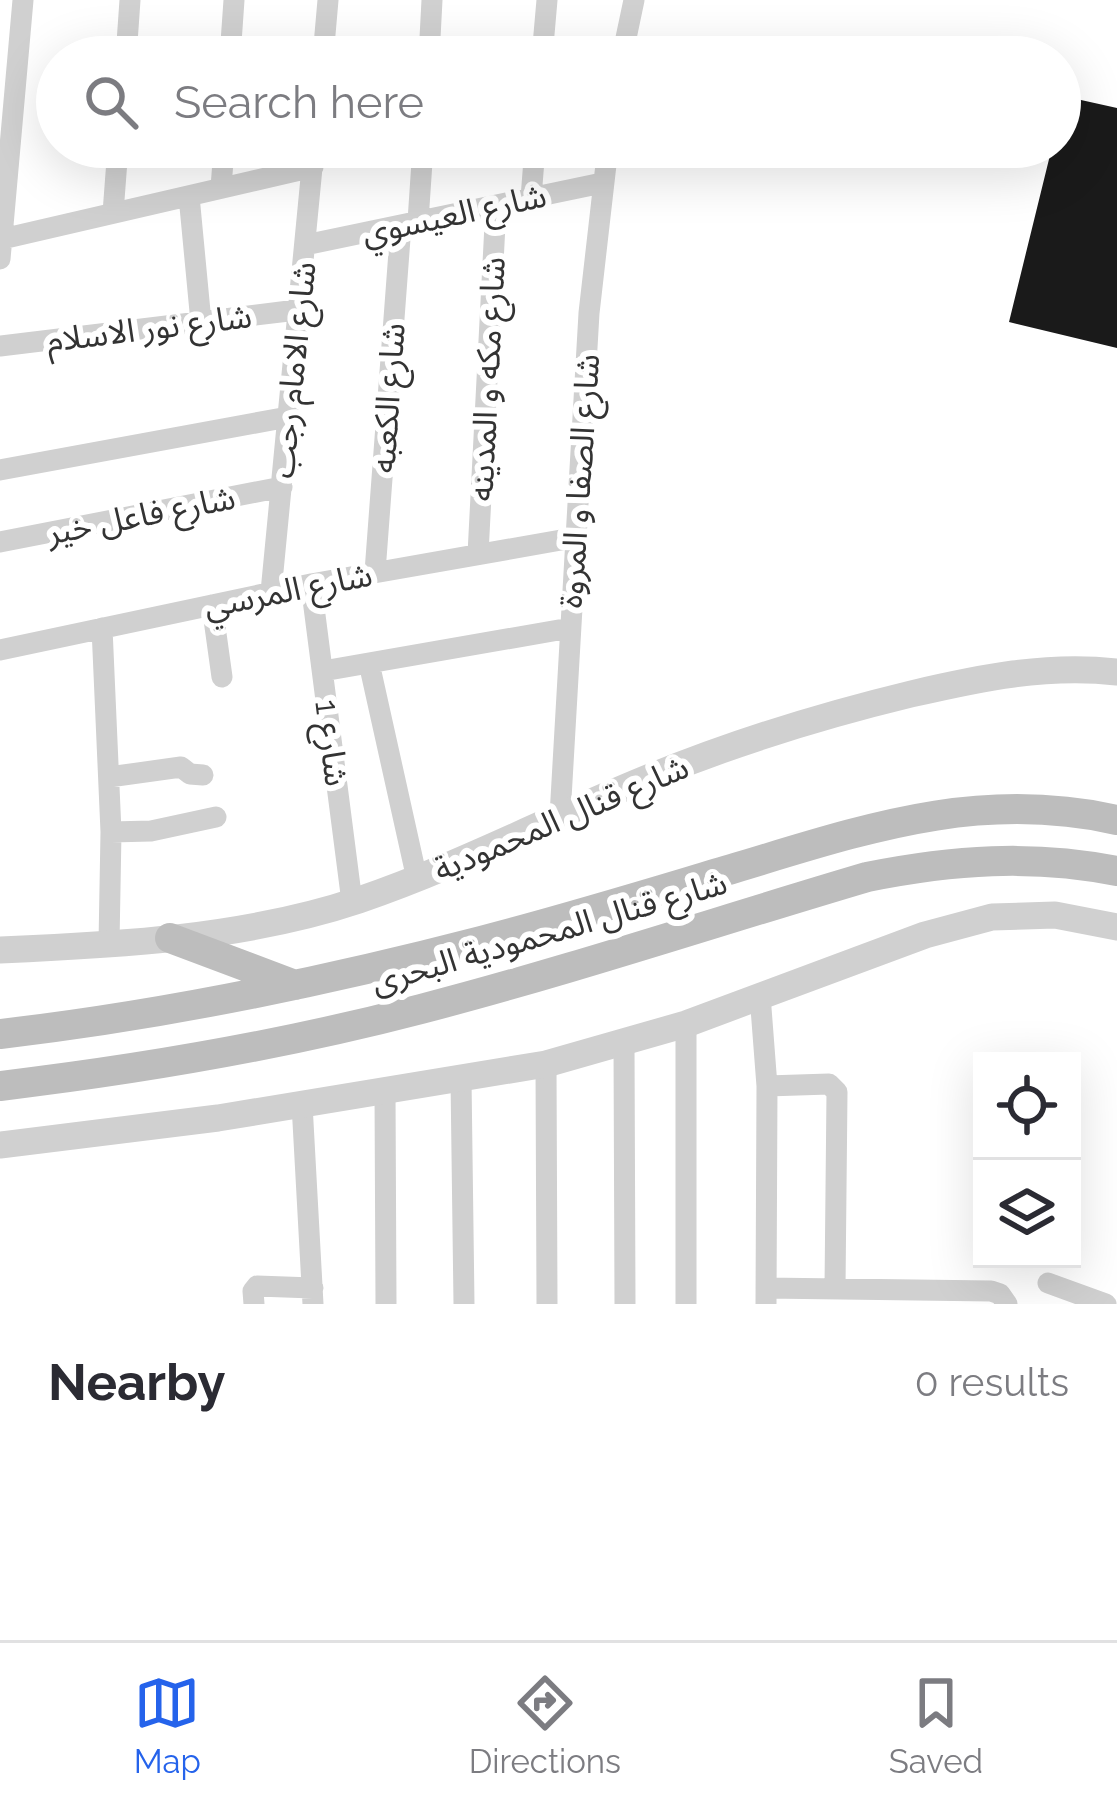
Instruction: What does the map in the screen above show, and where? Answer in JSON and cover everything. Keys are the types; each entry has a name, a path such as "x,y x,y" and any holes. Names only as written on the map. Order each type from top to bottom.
{"main road":[{"name":"شارع قنال المحمودية البحرى","path":"0,1034 149,1014 482,941 903,819 998,808 1117,820"},
{"name":"شارع قنال المحمودية البحرى","path":"0,1086 246,1049 417,1010 913,868 1001,859 1117,871"},
{"path":"170,938 295,985"}],"street":[{"path":"23,0 1,240 221,188 281,168"},
{"path":"127,36 130,0"},
{"path":"231,36 234,0"},
{"path":"325,36 328,0"},
{"path":"430,36 432,0"},
{"path":"544,36 547,0"},
{"path":"626,36 634,0"},
{"path":"113,213 116,168"},
{"path":"221,188 222,168"},
{"name":"شارع الامام رجب","path":"271,592 313,168"},
{"name":"شارع الكعبه","path":"375,572 419,168"},
{"path":"531,197 533,168"},
{"name":"شارع الصفا و المروة","path":"560,816 589,313 604,168"},
{"name":"شارع العيسوي","path":"305,245 602,182"},
{"path":"189,196 200,322"},
{"name":"شارع مكه و المدينه","path":"478,554 496,205"},
{"name":"شارع نور الاسلام","path":"0,346 297,310"},
{"path":"0,470 288,417"},
{"name":"شارع فاعل خير","path":"0,542 282,488"},
{"name":"شارع المرسي","path":"0,650 311,584 578,537"},
{"name":"شارع 1","path":"311,584 352,902"},
{"path":"212,605 222,677"},
{"path":"102,628 111,832 109,943"},
{"path":"322,671 570,628"},
{"path":"369,663 417,879"},
{"name":"شارع قنال المحمودية","path":"0,950 170,938 298,916 417,879 724,749 869,705 1015,673 1052,669 1117,672"},
{"path":"109,777 181,767 190,775 203,775"},
{"path":"111,832 151,831 216,817"},
{"path":"0,1145 134,1131 546,1064 686,1024 925,935 992,917 1055,915 1117,927"},
{"path":"760,995 767,1086 766,1296 835,1288 991,1291 1006,1302"},
{"path":"686,1024 686,1304"},
{"path":"624,1044 626,1304"},
{"path":"546,1064 547,1304"},
{"path":"461,1079 464,1304"},
{"path":"767,1086 829,1084 837,1092 835,1288"},
{"path":"385,1091 386,1304"},
{"path":"254,1304 257,1286 313,1296 302,1103"},
{"path":"1048,1283 1106,1304"}],"building":[{"path":"1081,100 1117,108 1117,348 1009,322 1047,168 1081,168"}]}
